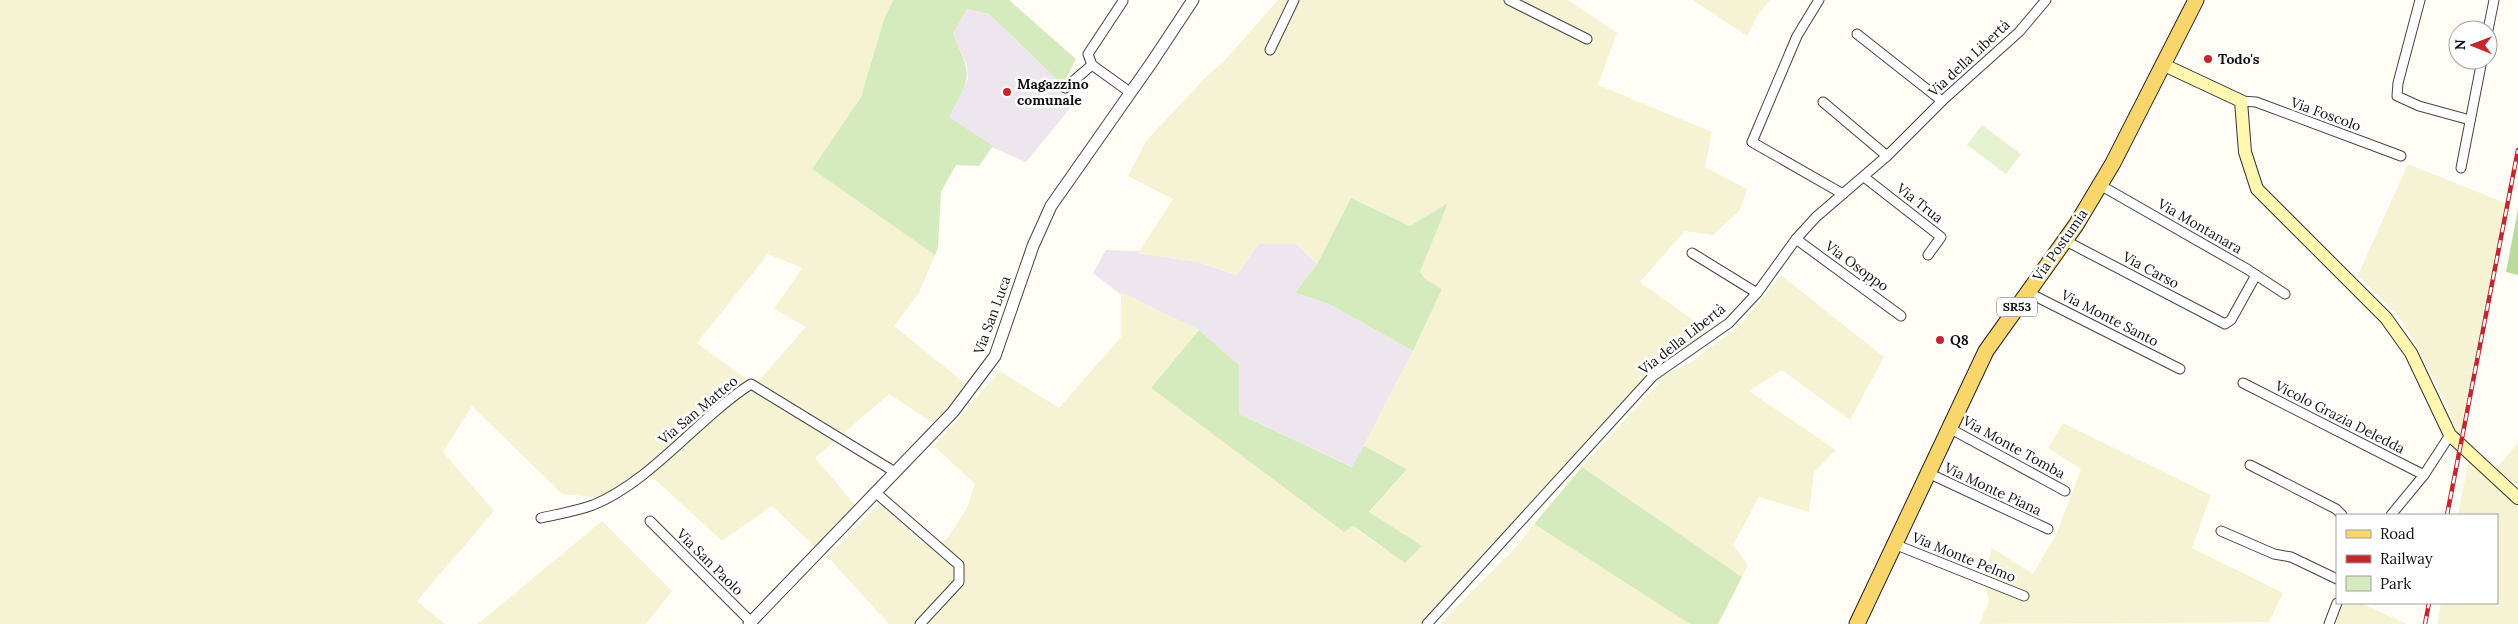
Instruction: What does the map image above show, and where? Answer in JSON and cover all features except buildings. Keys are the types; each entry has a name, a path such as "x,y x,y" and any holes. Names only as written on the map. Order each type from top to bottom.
{"main road":[{"name":"Via Postumia","path":"1858,624 1986,351 2100,185 2164,65 2196,0"},
{"path":"2164,65 2241,101 2245,152 2257,189 2386,318 2411,353 2450,435 2518,498"}],"street":[{"name":"Via San Luca","path":"750,623 953,412 995,356 1040,225 1080,162 1098,141 1192,0"},
{"path":"1270,50 1294,0"},
{"path":"1509,0 1587,39"},
{"path":"1819,0 1797,36 1752,142 1843,194"},
{"name":"Via della Libertà","path":"1427,624 1653,376 1729,323 1757,293 1796,239 1816,217 1888,156 1942,101 2018,32 2046,0"},
{"path":"2420,0 2398,83 2398,96 2419,106 2470,120"},
{"path":"2490,20 2494,0"},
{"path":"1123,1 1088,54 1092,65 1131,93"},
{"path":"1857,34 1942,101"},
{"path":"1065,88 1092,65"},
{"path":"2461,168 2480,70"},
{"name":"Via Foscolo","path":"2241,101 2256,102 2401,156"},
{"path":"1822,102 1888,156"},
{"name":"Via Trua","path":"1864,177 1941,237 1928,255"},
{"name":"Via Montanara","path":"2100,185 2256,275 2285,294"},
{"name":"Via Osoppo","path":"1796,239 1901,316"},
{"name":"Via Carso","path":"2064,240 2225,324 2231,320 2256,275"},
{"path":"1692,253 1757,293"},
{"name":"Via Monte Santo","path":"2027,292 2180,369"},
{"name":"Vicolo Grazia Deledda","path":"2243,383 2424,475"},
{"name":"Via San Matteo","path":"541,518 594,505 629,484 689,436 736,393 751,384 896,472"},
{"name":"Via Monte Tomba","path":"1949,428 2065,491"},
{"path":"2392,514 2424,475 2450,435"},
{"path":"2250,466 2336,509 2341,514"},
{"name":"Via Monte Piana","path":"1928,473 2048,529"},
{"path":"875,492 960,565 959,582 920,624"},
{"name":"Via San Paolo","path":"650,521 750,623"},
{"path":"2221,531 2274,554 2291,557 2336,579"},
{"name":"Via Monte Pelmo","path":"1894,544 2024,596"},
{"path":"2328,624 2337,604"}],"shaded area":[{"path":"0,0 893,0 884,19 861,97 812,169 935,255 919,293 894,326 967,385 933,423 889,394 815,458 855,505 815,547 772,506 722,541 647,472 614,499 562,494 472,406 443,452 494,511 417,601 445,624 0,624","holes":["768,254 802,268 774,309 806,327 755,385 697,343"]},
{"path":"1278,0 1568,0 1617,33 1598,85 1712,132 1705,167 1747,189 1740,210 1713,235 1685,231 1640,282 1711,333 1683,352 1660,362 1469,576 1422,624 889,624 828,557 882,500 921,544 946,540 967,508 975,484 934,446 1000,371 1059,408 1121,337 1121,292 1199,330 1151,388 1405,563 1421,546 1369,513 1407,469 1364,446 1413,351 1442,289 1425,279 1420,272 1448,203 1410,226 1351,198 1317,264 1297,244 1258,244 1237,275 1198,262 1138,253 1173,199 1128,176 1146,141 1204,79 1226,59"},
{"path":"1693,0 1770,0 1758,15 1747,36"},
{"path":"967,9 989,14 1062,84 1064,81 1072,106 1026,162 991,147 948,117 968,79 967,65 953,34"},
{"path":"2408,164 2505,203 2459,438 2448,409 2413,339 2397,314 2358,275"},
{"path":"1258,244 1297,244 1317,264 1295,293 1329,304 1413,351 1353,467 1239,414 1239,365 1199,330 1121,293 1121,295 1093,273 1106,250 1139,251 1138,253 1198,262 1237,275"},
{"path":"1781,275 1884,357 1850,420 1782,370 1749,391 1836,450 1814,472 1809,512 1759,497 1733,545 1748,565 1742,577 1582,467 1668,373 1690,363 1739,327"},
{"path":"2063,423 2211,495 2192,548 2283,593 2269,622 1979,624 1989,602 1984,580 1992,548 2033,574 2057,533 2081,469 2048,448"},
{"path":"2518,443 2518,485 2495,470"},
{"path":"2469,458 2518,503 2518,624 2437,624 2441,604 2498,604 2498,514 2458,514"},
{"path":"602,521 672,591 646,624 478,624"},
{"path":"1534,524 1690,624 1440,624 1517,546"},
{"path":"2342,604 2362,604 2407,624 2336,624"}],"green space":[{"path":"893,0 1009,0 1076,59 1063,85 989,14 967,9 953,34 964,60 967,76 962,92 949,117 993,146 979,166 956,165 941,192 938,248 935,255 812,169 861,97 884,19"},
{"path":"1982,125 2021,154 2006,174 1967,145"},
{"path":"1351,198 1410,226 1448,203 1420,272 1425,279 1442,289 1413,351 1329,304 1295,293 1317,264"},
{"path":"2518,209 2518,275 2506,272"},
{"path":"1199,330 1239,365 1239,414 1352,467 1364,446 1407,469 1369,512 1422,546 1405,563 1353,526 1344,532 1151,388"},
{"path":"1582,467 1742,577 1718,624 1690,624 1534,524"}],"railway":[{"path":"2447,514 2518,150"},
{"path":"2425,624 2429,604"}],"place":[{"name":"Todo's","path":"2208,59"},
{"name":"Magazzino comunale","path":"1007,92"},
{"name":"Q8","path":"1940,340"}]}
